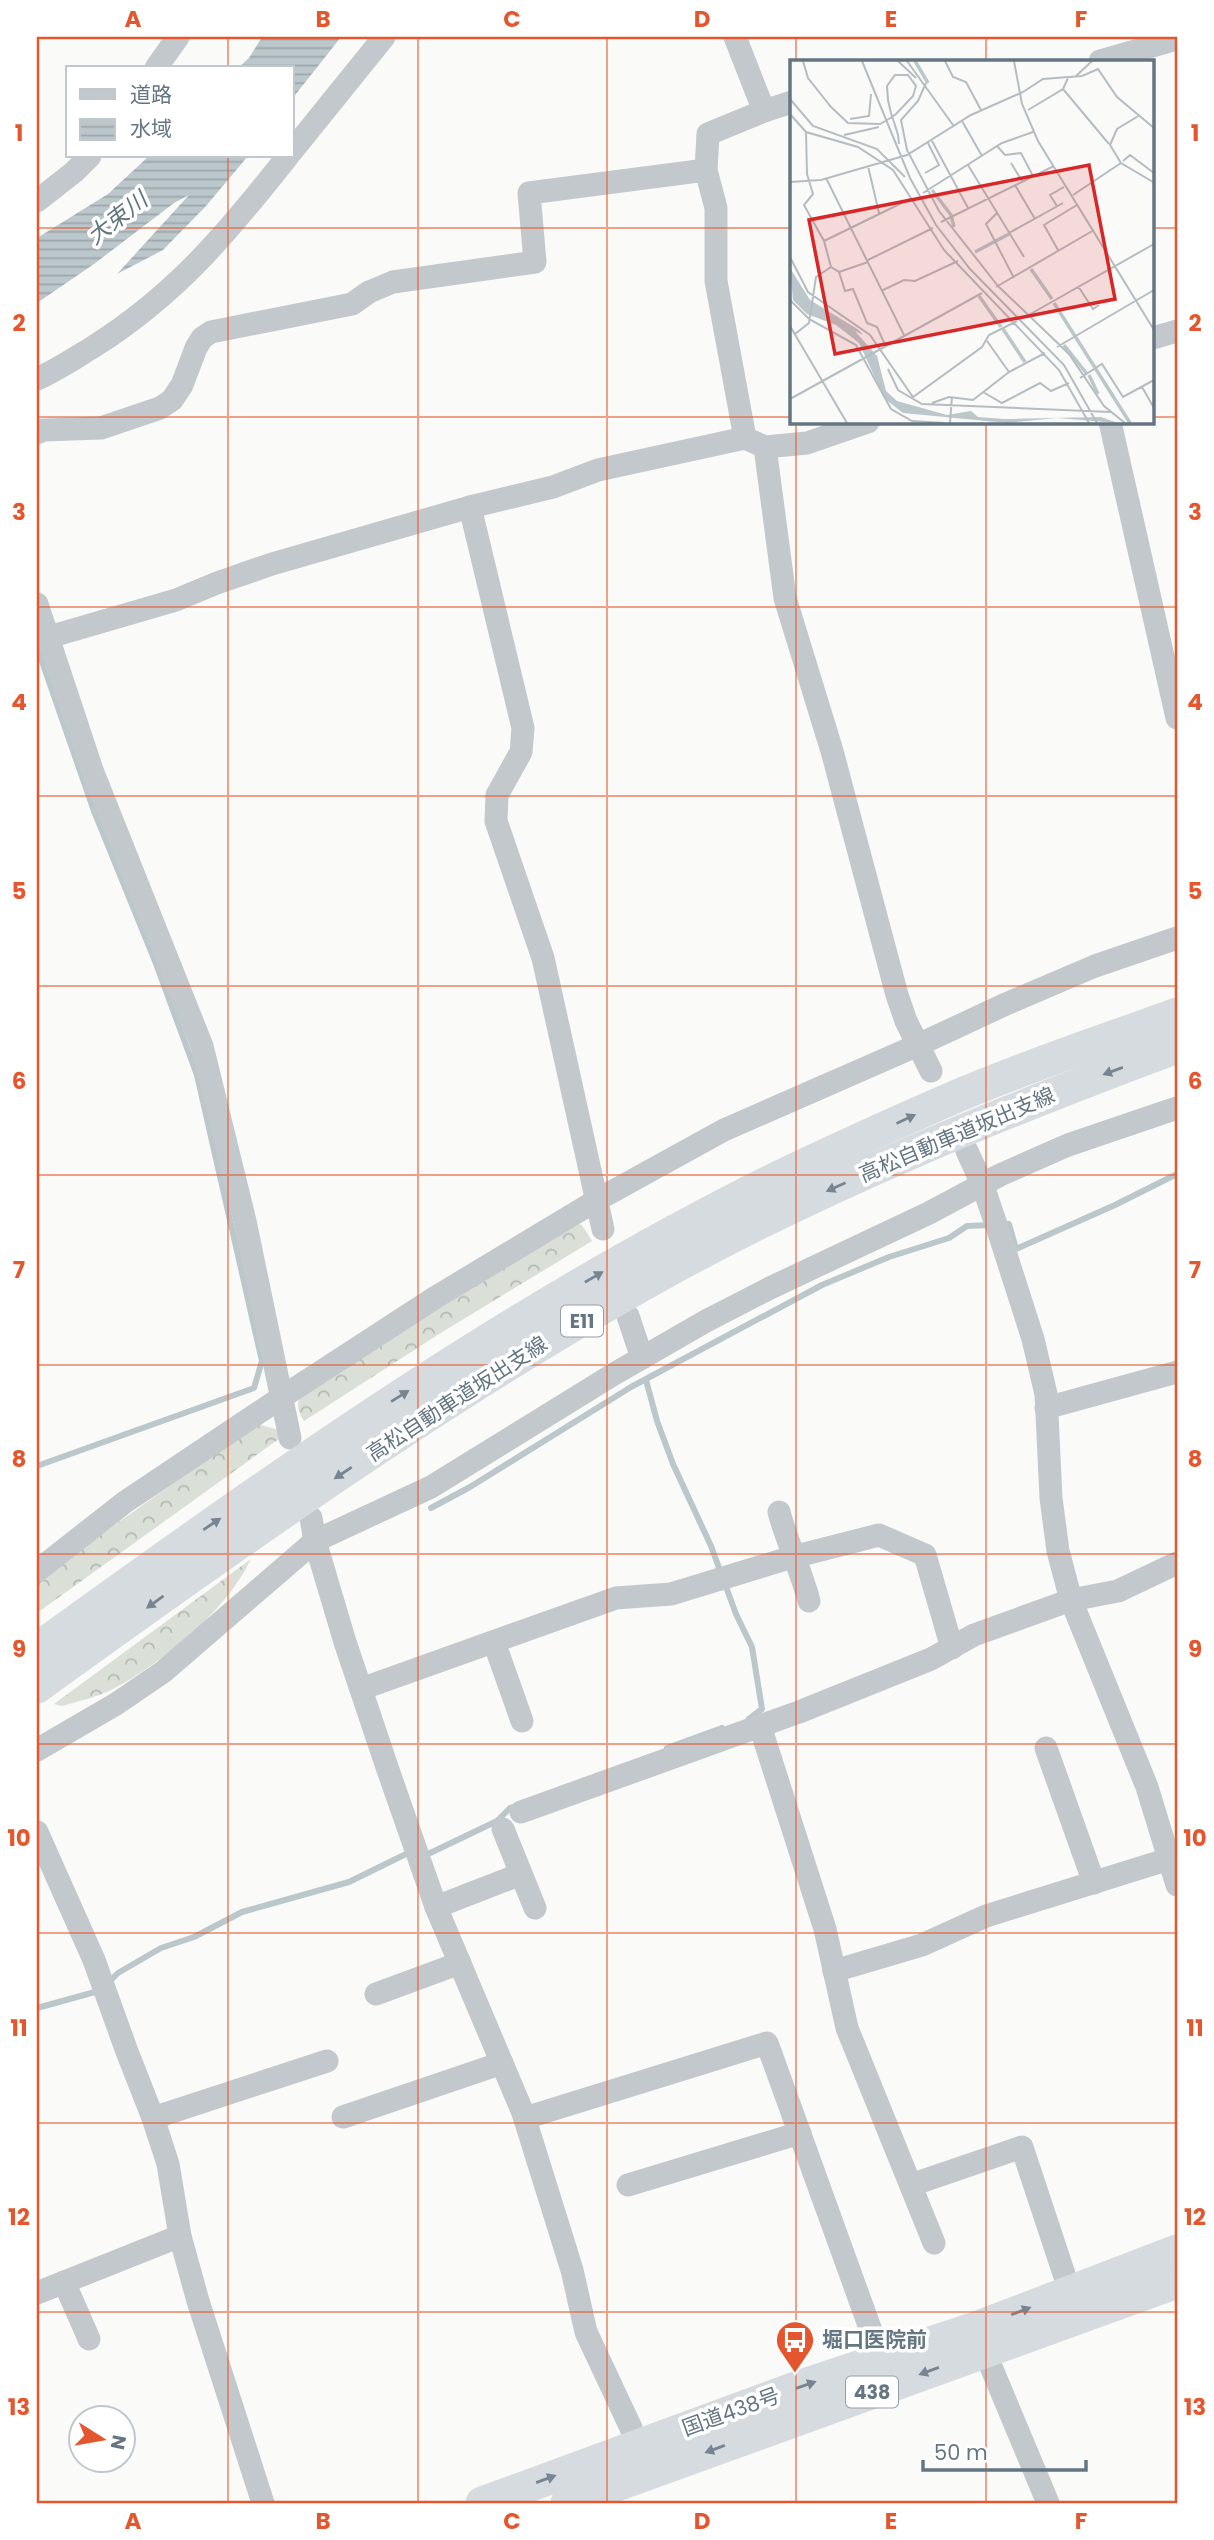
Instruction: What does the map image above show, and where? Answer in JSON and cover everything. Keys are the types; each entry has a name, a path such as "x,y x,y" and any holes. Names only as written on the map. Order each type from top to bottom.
{"highway":[{"path":"957,1096 1177,995"},
{"name":"高松自動車道坂出支線","path":"37,1649 185,1542 373,1413 515,1323 644,1248 781,1177 957,1096 1177,1014"},
{"name":"高松自動車道坂出支線","path":"37,1687 202,1568 402,1433 536,1348 659,1276 788,1209 971,1125 1177,1048"},
{"name":"国道438号","path":"482,2503 641,2460 979,2340 1076,2304 1177,2251"},
{"name":"国道438号","path":"1076,2304 1177,2282"},
{"name":"国道438号","path":"566,2503 641,2460"}],"street":[{"path":"157,66 178,37"},
{"path":"294,149 384,37"},
{"path":"735,37 764,111"},
{"path":"1104,60 1177,39"},
{"path":"790,103 708,134 706,170 716,208 716,281 755,442 785,598 832,751 897,995 931,1071"},
{"path":"37,201 88,158"},
{"path":"37,379 55,371 104,340 154,304 229,231 286,158"},
{"path":"37,433 44,430 101,428 160,408 172,400 182,385 196,348 202,338 211,332 352,304 369,292 393,282 535,262 529,193 706,170"},
{"path":"1154,338 1177,331"},
{"path":"49,637 176,600 272,564 553,486 598,470 755,442 807,443 862,424"},
{"path":"1111,424 1166,622 1177,718"},
{"path":"470,507 523,727 521,752 498,795 496,821 543,958 603,1229"},
{"path":"37,604 92,771 202,1046 245,1221 290,1438"},
{"path":"37,1571 125,1502 436,1297 597,1200 723,1130 1095,966 1177,938"},
{"path":"37,1749 116,1704 163,1672 315,1541 431,1487 541,1417 770,1288 1000,1175 1068,1145 1177,1108"},
{"path":"967,1151 995,1223 1033,1339 1046,1394 1051,1498 1058,1551 1071,1600 1147,1787 1177,1885"},
{"path":"628,1316 642,1359"},
{"path":"1046,1408 1177,1373"},
{"path":"779,1512 786,1538 803,1576 809,1601"},
{"path":"311,1518 315,1541 361,1689 436,1907 525,2118 572,2270 586,2332 641,2460"},
{"path":"361,1689 616,1598 671,1594 794,1556 879,1535 925,1555 952,1648"},
{"path":"521,1812 760,1726 919,1664 974,1635 1071,1600 1118,1591 1177,1563"},
{"path":"494,1642 522,1721"},
{"path":"760,1726 825,1929 847,2028 934,2242"},
{"path":"1046,1748 1094,1883"},
{"path":"503,1829 535,1908"},
{"path":"37,1832 94,1960 153,2118 168,2164 180,2236 198,2301 263,2503"},
{"path":"834,1971 922,1944 986,1916 1169,1859"},
{"path":"436,1907 521,1874"},
{"path":"376,1994 460,1963"},
{"path":"525,2118 768,2043 874,2339 889,2371"},
{"path":"153,2118 327,2061"},
{"path":"343,2117 502,2063"},
{"path":"628,2185 800,2133"},
{"path":"911,2185 1022,2147 1076,2304"},
{"path":"37,2293 180,2236"},
{"path":"64,2282 89,2339"},
{"path":"979,2340 1048,2503"}],"green space":[{"path":"572,1222 582,1225 592,1241 439,1334 304,1421 298,1406 302,1392"},
{"path":"257,1424 279,1430 283,1436 37,1613 37,1580"},
{"path":"251,1559 240,1578 210,1616 153,1665 101,1694 62,1706 54,1704"}],"water":[{"path":"262,37 341,37 294,96 294,66 240,66 249,58"},
{"name":"大束川","path":"147,158 246,158 206,206 163,250 117,274 189,195 174,203 94,264 37,303 37,238 108,194"}],"waterway":[{"path":"37,647 94,811 155,961 197,1075 262,1361 254,1388 37,1466"},
{"path":"1001,1224 1009,1224 1016,1249 1177,1174"},
{"path":"431,1508 470,1487 631,1387 822,1285 889,1257 949,1238 967,1226 990,1225"},
{"path":"646,1380 673,1464 711,1546 736,1614 752,1647 762,1709 749,1719"},
{"path":"667,1748 722,1728"},
{"path":"426,1855 497,1821 510,1808 516,1806"},
{"path":"109,1982 118,1973 161,1948 194,1937 242,1912 349,1882 406,1854"},
{"path":"37,2008 95,1992"}],"place":[{"name":"堀口医院前","path":"795,2374"}]}
